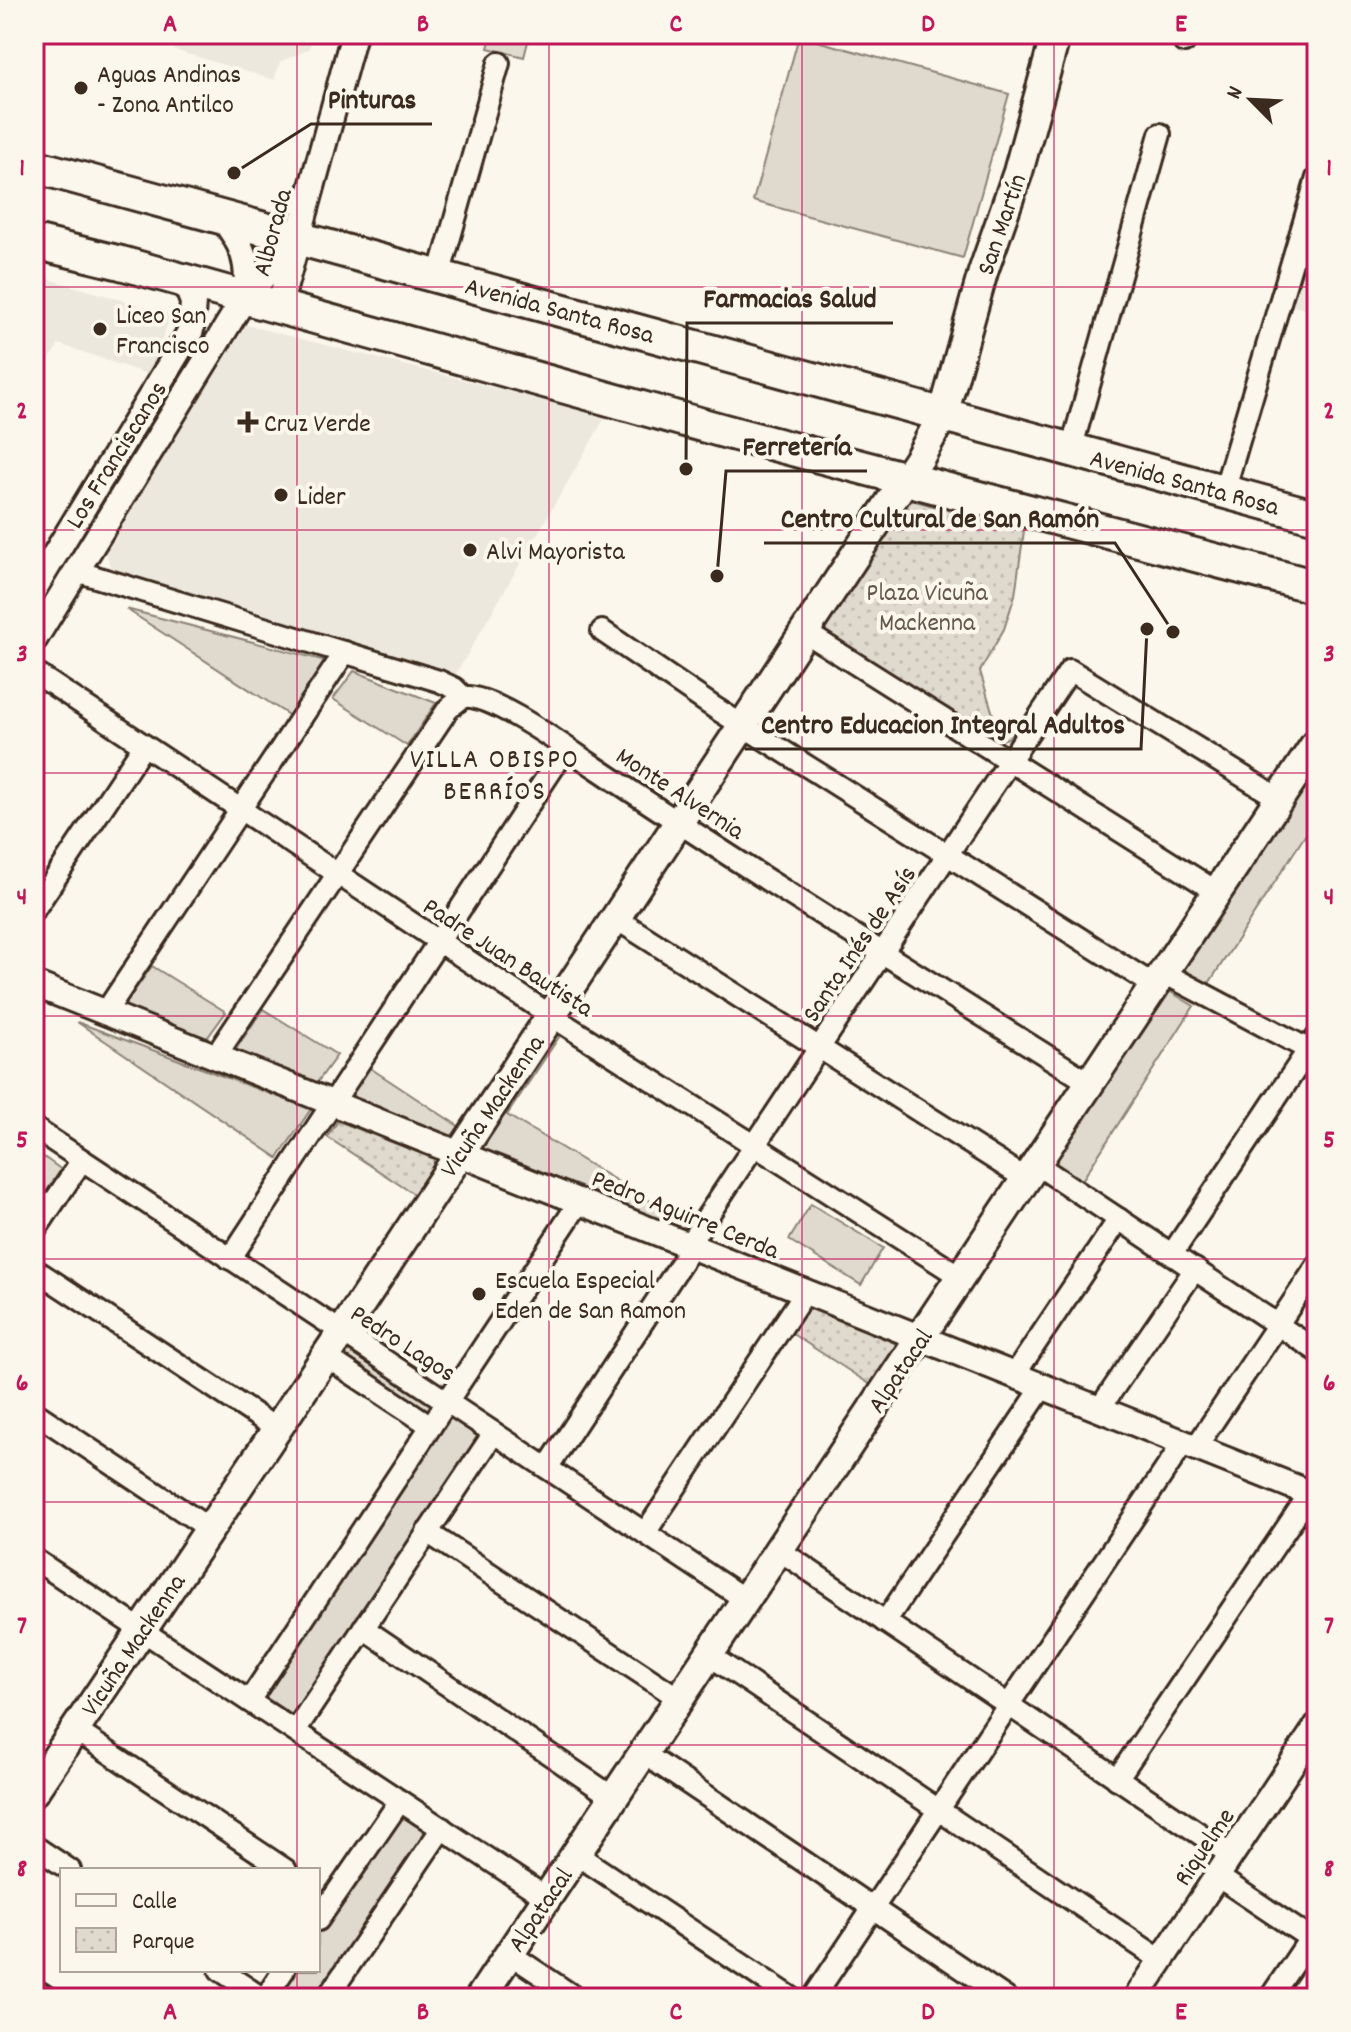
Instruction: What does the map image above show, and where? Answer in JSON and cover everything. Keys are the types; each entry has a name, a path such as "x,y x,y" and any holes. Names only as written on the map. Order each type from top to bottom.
{"main road":[{"name":"San Martín","path":"943,415 983,272 1018,172 1056,34"},
{"name":"Avenida Santa Rosa","path":"34,166 1317,517"},
{"path":"34,242 184,280 906,480 1317,587"},
{"name":"Vicuña Mackenna","path":"34,1791 906,480 943,415"},
{"name":"Alpatacal","path":"480,1998 1317,742"}],"street":[{"name":"Alborada","path":"279,307 354,34"},
{"path":"439,276 499,63"},
{"path":"1071,450 1160,134"},
{"path":"1224,491 1317,178"},
{"path":"221,217 243,250 248,280 245,297"},
{"name":"Los Franciscanos","path":"34,640 245,297 298,238"},
{"name":"Los Franciscanos","path":"34,589 191,330 193,306 184,280"},
{"path":"83,509 106,523"},
{"name":"Monte Alvernia","path":"76,571 447,684 463,697 475,697 487,702 566,748 678,823 1090,1083"},
{"path":"602,631 947,855 1159,980 1314,1047 1172,1254"},
{"path":"805,632 1217,892"},
{"path":"105,1013 345,652"},
{"name":"Santa Inés de Asís","path":"547,1468 682,1262 689,1244 1070,670 1280,799"},
{"name":"Padre Juan Bautista","path":"34,672 550,1015 961,1277"},
{"path":"215,1057 448,709 463,697"},
{"path":"34,910 144,745"},
{"path":"230,1259 566,748"},
{"path":"615,918 819,1047 1119,1219 1317,1351"},
{"name":"Pedro Aguirre Cerda","path":"34,984 1315,1491"},
{"name":"Pedro Lagos","path":"35,1130 746,1600"},
{"path":"34,1232 82,1160"},
{"path":"249,1701 580,1201"},
{"path":"1015,1374 1119,1219"},
{"path":"813,1998 1008,1705 1317,1266"},
{"path":"34,1269 277,1429"},
{"path":"1100,1408 1195,1269"},
{"path":"645,1533 806,1291"},
{"path":"325,1356 431,1426"},
{"path":"885,1622 1044,1385"},
{"path":"34,1412 210,1529"},
{"path":"295,1731 494,1433"},
{"path":"1117,1779 1315,1491"},
{"path":"427,1532 680,1699"},
{"path":"779,1550 1231,1855"},
{"path":"35,1560 547,1898"},
{"path":"363,1628 614,1798"},
{"path":"709,1655 1161,1960"},
{"name":"Riquelme","path":"1136,1998 1317,1726"},
{"path":"75,1730 283,1868"},
{"path":"643,1753 1006,1998"},
{"path":"325,1896 400,1801"},
{"path":"327,1998 442,1828"},
{"path":"34,1846 67,1868"},
{"path":"576,1854 792,1998"},
{"path":"1217,1876 1315,1936 1270,1998"},
{"path":"510,1954 576,1998"},
{"path":"223,1972 264,1998 283,1972"},
{"path":"34,1989 48,1998"}],"shaded area":[{"path":"178,34 313,34 309,49 280,62 274,80 174,50"},
{"path":"1317,216 1317,313 1291,305"},
{"name":"Liceo San Francisco","path":"34,275 171,314 150,375 59,344 34,384"},
{"path":"246,325 606,416 456,674 110,568 106,549"}],"green space":[{"path":"492,34 530,34 524,57 488,48"},
{"path":"799,36 1009,94 963,258 753,201"},
{"name":"Plaza Vicuña Mackenna","path":"908,499 1024,531 1015,595 1004,629 980,671 995,721 1016,731 1007,738 991,737 831,642 824,627"},
{"path":"126,609 326,661 290,716"},
{"path":"354,671 436,703 407,746 333,699"},
{"path":"1317,759 1317,817 1204,991 1174,978"},
{"path":"152,966 226,1012 205,1041 122,1008"},
{"path":"1164,988 1194,1006 1079,1185 1050,1166"},
{"path":"263,1009 337,1055 316,1084 234,1052"},
{"path":"77,1022 311,1109 278,1158"},
{"path":"552,1029 561,1034 507,1115 685,1222 681,1233 476,1151"},
{"path":"367,1066 463,1129 454,1141 346,1100"},
{"path":"338,1121 433,1158 435,1169 417,1196 327,1137"},
{"path":"34,1150 66,1173 34,1220"},
{"path":"811,1204 883,1248 861,1285 789,1240"},
{"path":"808,1307 895,1343 899,1352 874,1387 791,1333"},
{"path":"348,1344 440,1404 431,1419 339,1358"},
{"path":"448,1415 483,1438 292,1718 259,1696"},
{"path":"399,1815 430,1835 320,1998 274,1998 292,1972 320,1972 320,1930"}],"place":[{"name":"Aguas Andinas - Zona Antilco","path":"81,88"},
{"name":"Pinturas","path":"234,173"},
{"name":"Liceo San Francisco","path":"100,329"},
{"name":"Cruz Verde","path":"248,422"},
{"name":"Farmacias Salud","path":"686,469"},
{"name":"Lider","path":"281,495"},
{"name":"Alvi Mayorista","path":"470,550"},
{"name":"Ferretería","path":"717,576"},
{"name":"Centro Educacion Integral Adultos","path":"1147,629"},
{"name":"Centro Cultural de San Ramón","path":"1173,632"},
{"name":"Escuela Especial Eden de San Ramon","path":"479,1294"}],"district":[{"name":"VILLA OBISPO BERRÍOS","path":"495,773"}]}
